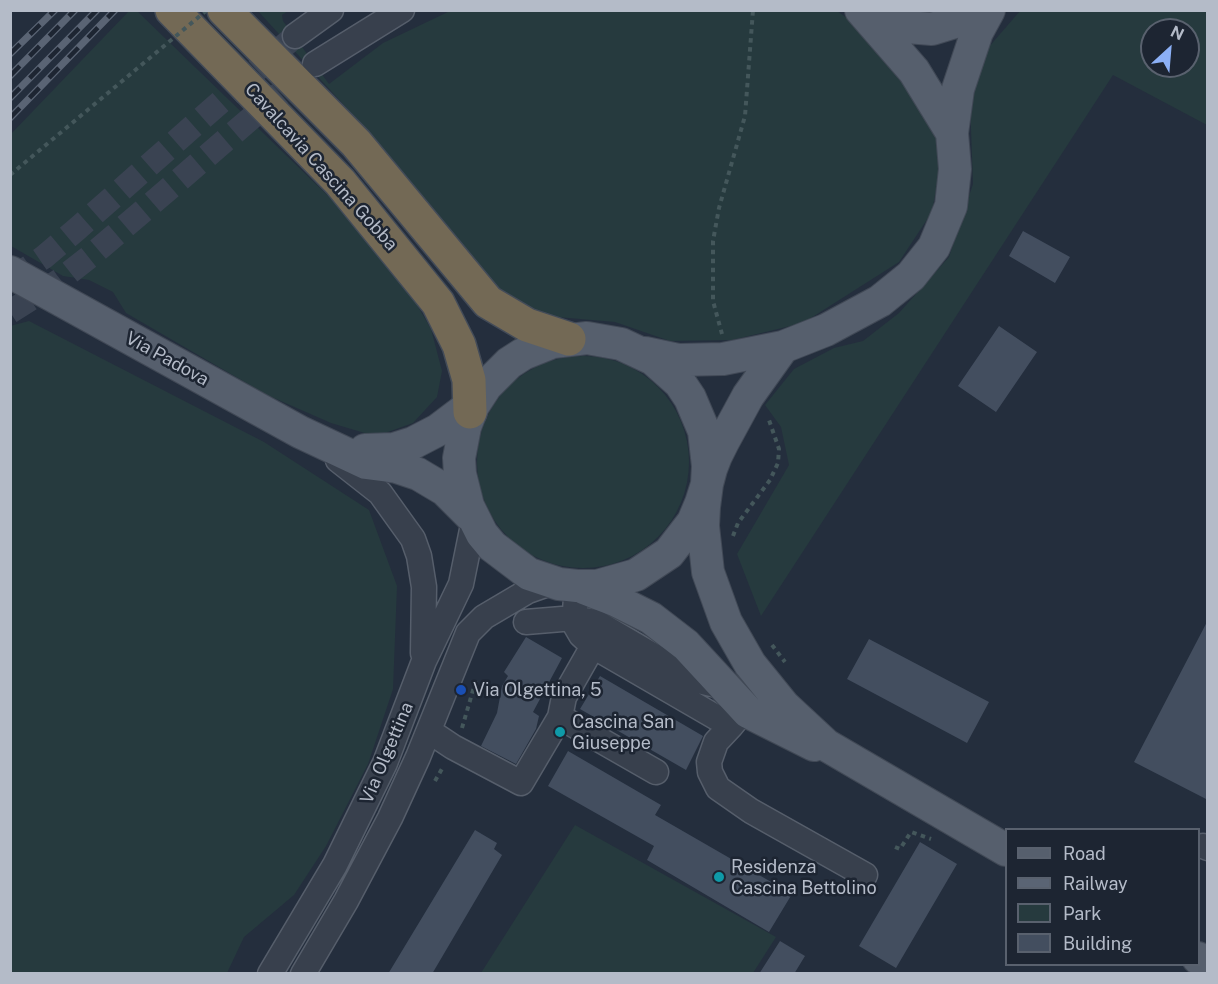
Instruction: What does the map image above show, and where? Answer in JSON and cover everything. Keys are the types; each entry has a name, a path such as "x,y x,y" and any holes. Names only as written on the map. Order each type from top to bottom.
{"highway":[{"name":"Cavalcavia Cascina Gobba","path":"172,10 340,182 438,303 459,345 469,380 473,406"},
{"name":"Cavalcavia Cascina Gobba","path":"224,10 361,148 488,302 527,325 569,339"}],"main road":[{"path":"861,10 894,26 932,29 969,18 981,10"},
{"path":"861,10 910,65 952,133"},
{"path":"856,764 733,707 686,645 656,622 621,602 516,566 492,546 474,520 460,474 461,442 473,406 497,373 523,354 553,342 569,339 604,340 678,360 723,358 783,347 826,330 880,301 903,284 924,262 938,238 952,201 956,169 952,133 964,66 977,32 989,10"},
{"name":"Via Padova","path":"10,272 313,438 366,463 397,467 418,474 445,490 474,520"},
{"path":"568,585 617,582 653,566 669,553 688,530 702,503 716,456 731,426 748,396 783,347"},
{"path":"638,351 667,370 690,398 704,431 708,457 703,526 708,572 733,636 760,677 800,722 826,745 1005,849"},
{"name":"Via Padova","path":"313,438 372,451 401,447 438,430 473,406"}],"street":[{"path":"295,36 331,10"},
{"path":"315,64 402,10"},
{"path":"313,438 381,493 408,529 419,556 424,587 423,666"},
{"name":"Via Olgettina","path":"270,974 311,907 358,819 392,747 423,666 461,584 474,520"},
{"name":"Via Olgettina","path":"303,974 369,860 429,731 457,656 473,626 528,591 548,584 568,585"},
{"path":"568,585 578,631 593,646 733,707"},
{"path":"526,622 574,618 596,622 695,680 733,707"},
{"path":"429,731 453,747 521,783 560,717 564,697 593,646"},
{"path":"733,707 709,762 710,772 718,788 751,811 865,875"},
{"path":"560,717 656,772"}],"path":[{"path":"10,175 207,10"},
{"path":"722,334 712,301 713,241 719,208 745,116 753,10"},
{"path":"733,542 736,527 770,480 778,463 779,449 769,420"},
{"path":"767,639 783,655"},
{"path":"895,847 900,849 911,832 930,840 936,829"}],"green space":[{"path":"129,11 137,11 351,218 401,277 431,329 442,371 437,397 413,423 385,433 368,434 331,423 267,395 126,313 113,292 89,280 63,276 11,246 10,135"},
{"path":"258,11 288,11 282,15 283,21 329,84 383,43 450,11 837,11 867,32 933,113 942,156 932,212 899,262 803,323 732,340 670,341 615,322 545,316 494,289 363,126"},
{"path":"1020,11 1207,11 1207,125 1113,75 761,616 737,554 789,465 781,427 765,405 794,369 834,348 863,341 899,313 949,257 973,184 970,101 981,56"},
{"path":"29,321 264,442 369,510 397,586 393,689 368,764 326,846 294,895 244,937 227,973 11,973 10,326"},
{"path":"573,356 593,356 614,360 633,368 658,387 671,403 681,421 687,441 689,462 687,483 681,503 671,521 658,537 633,556 614,564 593,568 573,568 552,564 533,556 501,529 489,512 481,493 477,472 477,452 481,431 489,412 516,380 533,368 552,360"},
{"path":"575,825 776,937 753,973 481,973"}],"building":[{"path":"1023,231 1070,257 1055,283 1009,256"},
{"path":"999,326 1037,352 996,412 958,386"},
{"path":"1208,620 1208,800 1134,762"},
{"path":"526,637 562,658 533,712 539,716 536,729 516,764 481,746 497,713 502,686 508,676 504,672"},
{"path":"869,639 989,702 967,743 847,679"},
{"path":"600,676 703,736 686,770 580,709"},
{"path":"568,751 661,805 655,815 792,894 769,932 647,860 654,846 548,786"},
{"path":"475,830 497,843 494,849 502,855 432,974 388,974"},
{"path":"920,842 957,864 896,968 859,946"},
{"path":"780,941 805,956 794,974 759,974"}],"tunnel":[{"path":"10,280 44,257 77,229 295,36"},
{"path":"10,312 60,280 93,254 306,71"}],"railway":[{"path":"10,54 55,10"},
{"path":"10,76 75,10"},
{"path":"10,98 97,10"},
{"path":"10,118 115,10"}],"place":[{"name":"Via Olgettina, 5","path":"461,690"},
{"name":"Cascina San Giuseppe","path":"560,732"},
{"name":"Residenza Cascina Bettolino","path":"719,877"}]}
